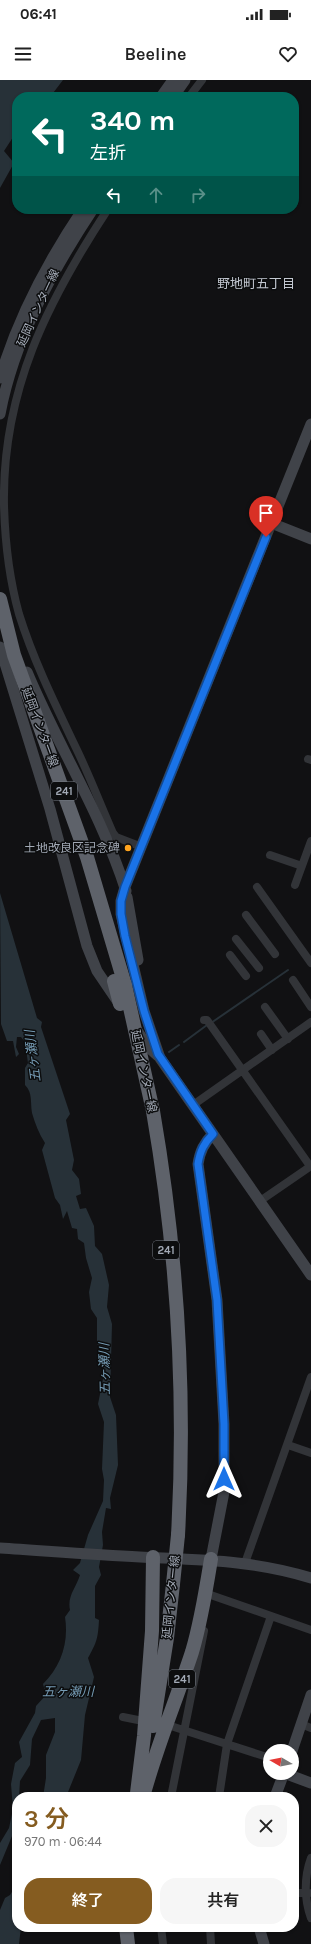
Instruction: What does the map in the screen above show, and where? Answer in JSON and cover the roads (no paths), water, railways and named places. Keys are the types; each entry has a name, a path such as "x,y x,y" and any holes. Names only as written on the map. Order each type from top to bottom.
{"highway":[{"name":"延岡インター線","path":"0,599 14,655 70,809 105,912 148,1108 162,1162 177,1309 181,1467 178,1535 173,1584 158,1698 139,1792"},
{"name":"延岡インター線","path":"0,638 27,718 74,847 120,983"},
{"name":"241","path":"138,1792 152,1631 147,1557"},
{"name":"241","path":"145,1792 163,1733 192,1651 212,1559"},
{"path":"127,1932 128,1944"}],"street":[{"path":"165,92 173,80"},
{"path":"177,92 185,80"},
{"path":"193,92 202,80"},
{"name":"延岡インター線","path":"0,378 18,325 61,242 79,214"},
{"name":"延岡インター線","path":"0,414 8,381 27,327 54,272 90,214"},
{"path":"105,214 60,289 34,343 20,383 9,428 6,456 4,481 4,533 11,579 20,614 47,690 78,751 116,838 142,847"},
{"path":"311,424 121,901 121,914 125,936 144,1011 160,1058 311,1275"},
{"path":"271,523 311,539"},
{"name":"241","path":"0,593 31,682 112,851 126,891"},
{"name":"241","path":"0,647 50,809 92,960 100,976 148,1047 160,1058"},
{"path":"295,885 311,841"},
{"path":"270,855 302,866"},
{"path":"257,887 311,963"},
{"path":"246,915 275,954"},
{"path":"236,939 259,968"},
{"path":"230,955 246,976"},
{"path":"293,980 311,1007"},
{"path":"265,1007 288,1039"},
{"path":"204,1020 207,1020 310,1168 260,1201"},
{"path":"193,1105 311,1022"},
{"path":"261,1034 272,1050"},
{"path":"212,1559 224,1492 224,1424 217,1300 198,1164 205,1142 213,1134"},
{"path":"246,1563 311,1377"},
{"path":"288,1445 311,1453"},
{"path":"0,1548 147,1557 212,1559 246,1563 311,1578"},
{"path":"205,1593 311,1630"},
{"path":"172,1792 186,1730 208,1607 205,1593"},
{"path":"219,1792 227,1744 271,1616"},
{"path":"296,1744 306,1726 311,1695"},
{"path":"123,1717 138,1720"},
{"path":"174,1727 263,1756"},
{"path":"299,1779 311,1783"},
{"path":"277,1792 281,1780"},
{"path":"311,1858 306,1878 311,1918"},
{"path":"162,1932 163,1944"},
{"path":"210,1932 211,1944"},
{"path":"260,1932 264,1944"}],"water":[{"path":"0,80 63,80 54,92 12,92 12,139 4,151 12,161 12,167 0,188"},
{"name":"五ヶ瀬川","path":"0,893 37,1018 42,1022 41,1027 70,1114 66,1120 74,1160 72,1170 79,1179 81,1194 76,1196 80,1209 86,1208 94,1226 95,1246 102,1254 109,1285 107,1307 112,1324 110,1397 116,1415 118,1465 110,1498 111,1509 106,1508 102,1532 103,1545 99,1567 101,1575 95,1586 95,1618 99,1620 99,1626 96,1640 88,1658 94,1677 85,1715 81,1760 68,1792 44,1792 46,1778 46,1755 55,1732 55,1718 41,1720 32,1739 30,1765 20,1781 19,1792 12,1792 12,1796 11,1784 15,1763 22,1757 19,1742 35,1713 36,1706 46,1695 43,1684 55,1670 62,1654 66,1636 65,1617 70,1610 69,1605 71,1596 80,1575 73,1570 80,1563 88,1535 103,1501 104,1480 102,1469 104,1422 98,1404 104,1374 102,1349 97,1344 97,1318 91,1309 89,1292 92,1278 86,1258 84,1243 78,1239 77,1229 72,1228 67,1211 63,1219 60,1205 55,1198 42,1150 45,1143 34,1121 30,1094 25,1085 25,1068 28,1063 25,1042 21,1037 17,1037 16,1047 19,1054 16,1057 13,1041 7,1041 1,1024"},
{"name":"五ヶ瀬川","path":"12,1814 12,1836 0,1865 0,1843 9,1828"},
{"path":"12,1892 12,1932 20,1932 19,1944 0,1944 0,1910 5,1898"}],"waterway":[{"path":"211,1023 288,970"},
{"path":"184,1042 207,1025"},
{"path":"169,1052 179,1045"}],"place":[{"name":"土地改良区記念碑","path":"128,848"}],"district":[{"name":"野地町五丁目","path":"256,283"}]}
